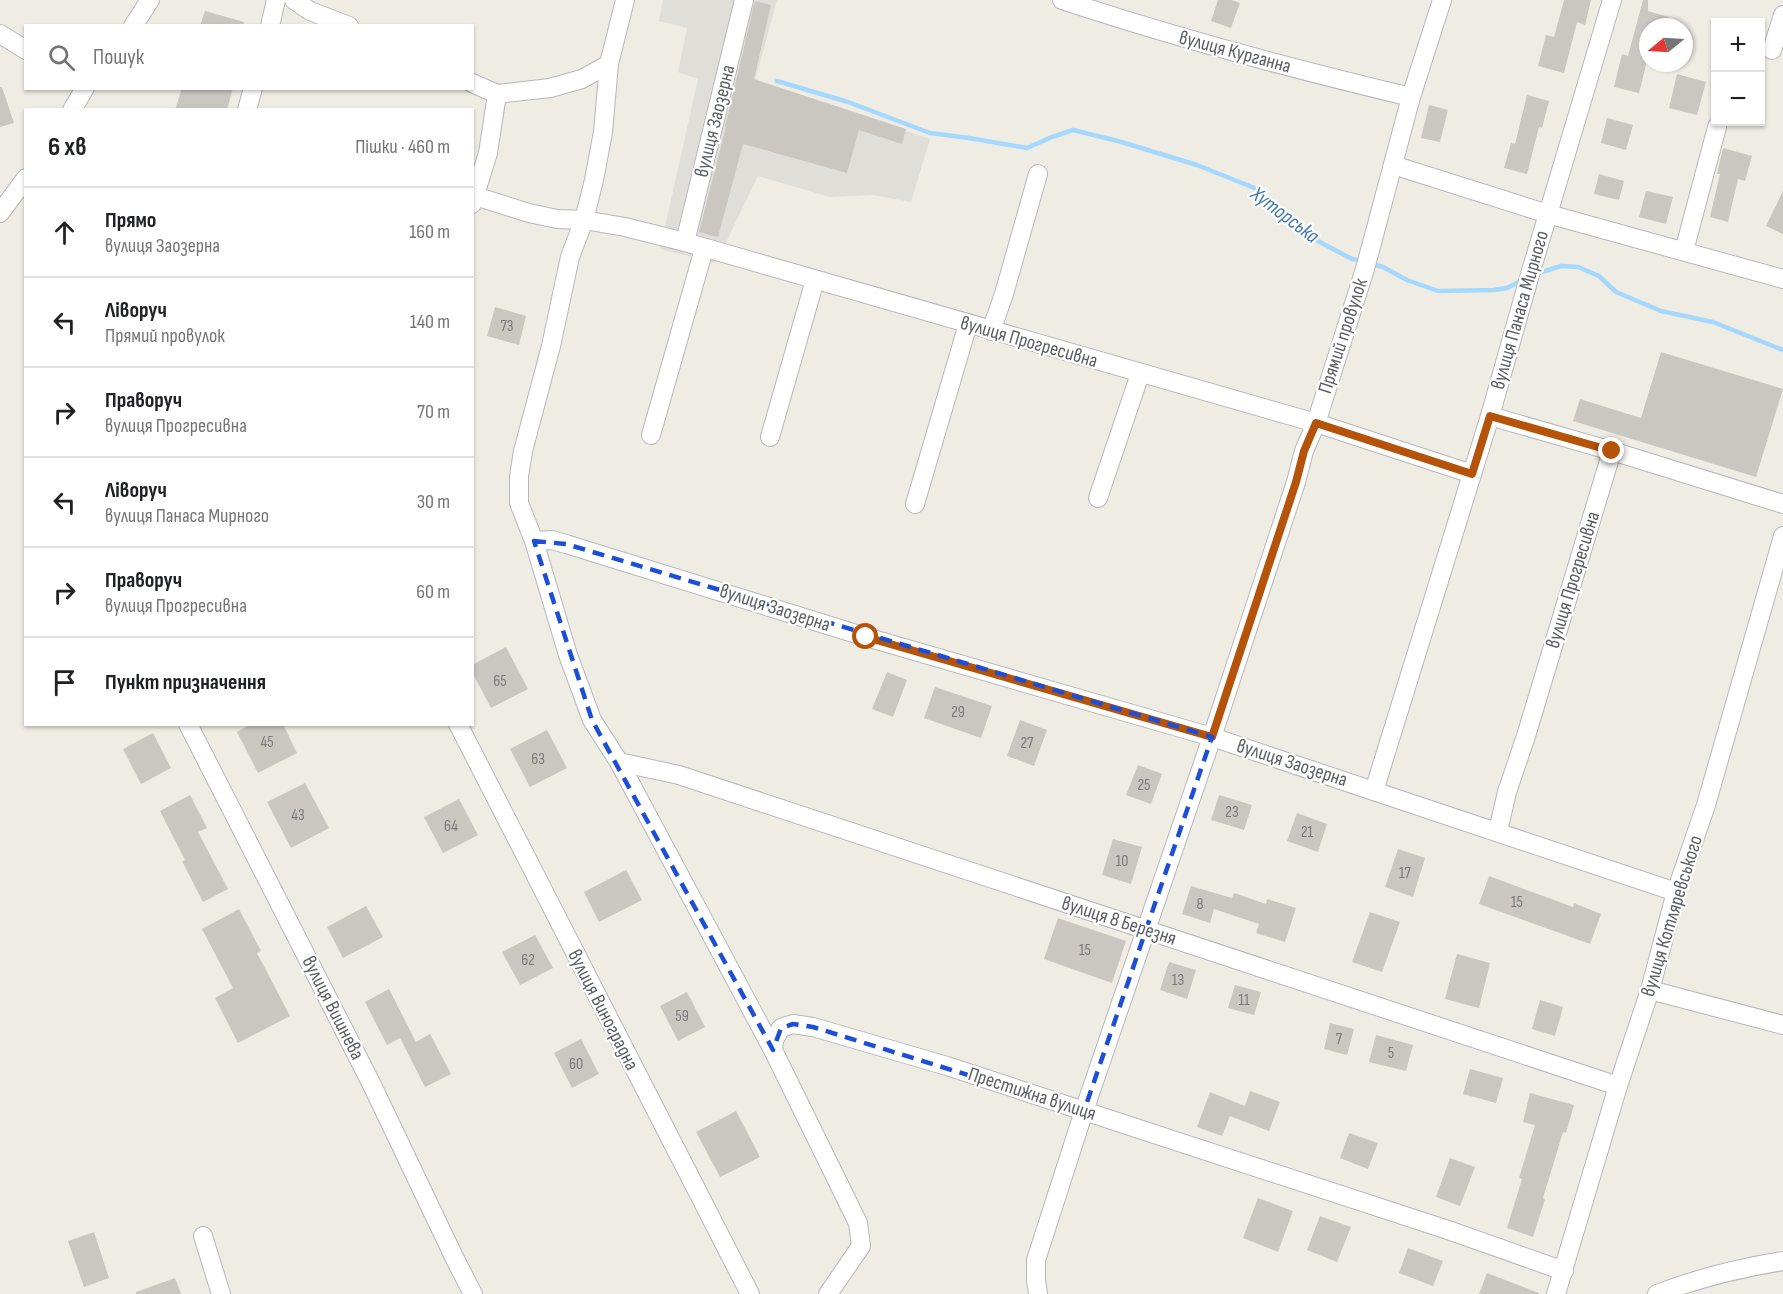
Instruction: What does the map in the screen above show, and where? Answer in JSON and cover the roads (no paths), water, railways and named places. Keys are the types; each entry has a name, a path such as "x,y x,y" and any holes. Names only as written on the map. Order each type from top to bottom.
{"street":[{"path":"134,24 150,0"},
{"path":"270,24 276,0"},
{"path":"294,0 310,11 344,24"},
{"path":"625,0 609,64 603,132 584,220 570,258 551,346 523,451 519,476 519,503 534,541 568,655 592,720 618,762 773,1050 858,1223 861,1246 828,1294"},
{"name":"вулиця Заозерна","path":"685,242 744,0"},
{"name":"вулиця Курганна","path":"1062,0 1140,26 1292,68 1411,97"},
{"name":"Прямий провулок","path":"1038,1294 1036,1260 1084,1111 1212,737 1296,482 1304,451 1316,423 1367,262 1411,97 1442,0"},
{"name":"вулиця Панаса Мирного","path":"1374,791 1490,416 1612,0"},
{"path":"1772,50 1783,15"},
{"path":"0,34 24,49"},
{"path":"474,84 497,94 550,88 582,79 609,64"},
{"path":"73,108 84,90"},
{"path":"248,108 252,90"},
{"path":"474,200 488,153 497,94"},
{"path":"1684,251 1717,127"},
{"path":"1393,165 1548,214 1783,279"},
{"path":"991,331 1004,294 1038,174"},
{"path":"0,213 24,181"},
{"name":"вулиця Прогресивна","path":"474,200 557,219 584,220 625,227 685,242 1316,423 1472,474"},
{"path":"651,435 704,249"},
{"path":"770,437 815,280"},
{"path":"915,504 968,324"},
{"path":"1098,498 1140,374"},
{"path":"1490,416 1783,504"},
{"name":"вулиця Прогресивна","path":"1498,831 1507,792 1612,451"},
{"name":"вулиця Котляревського","path":"1556,1294 1618,1086 1650,990 1676,891 1706,806 1783,536"},
{"name":"вулиця Заозерна","path":"534,541 552,540 566,544 866,637 1212,737 1676,891"},
{"name":"вулиця Вишнева","path":"189,726 372,1085 473,1294"},
{"name":"вулиця Виноградна","path":"459,726 750,1294"},
{"name":"вулиця 8 Березня","path":"618,762 679,775 1618,1086"},
{"path":"1650,990 1783,1025"},
{"name":"Престижна вулиця","path":"773,1050 774,1040 781,1028 793,1024 813,1027 946,1066 1448,1230 1564,1271"},
{"path":"203,1236 221,1294"},
{"path":"1657,1294 1686,1283 1724,1273 1783,1261"}],"waterway":[{"name":"Хуторська","path":"777,81 848,102 930,133 1027,148 1073,130 1197,165 1257,189 1316,240 1352,259 1363,261"},
{"name":"Хуторська","path":"1371,264 1438,291 1494,290 1507,288 1523,280"},
{"name":"Хуторська","path":"1536,274 1561,266 1578,267 1599,276 1616,292 1661,311 1713,322 1783,350"}]}
